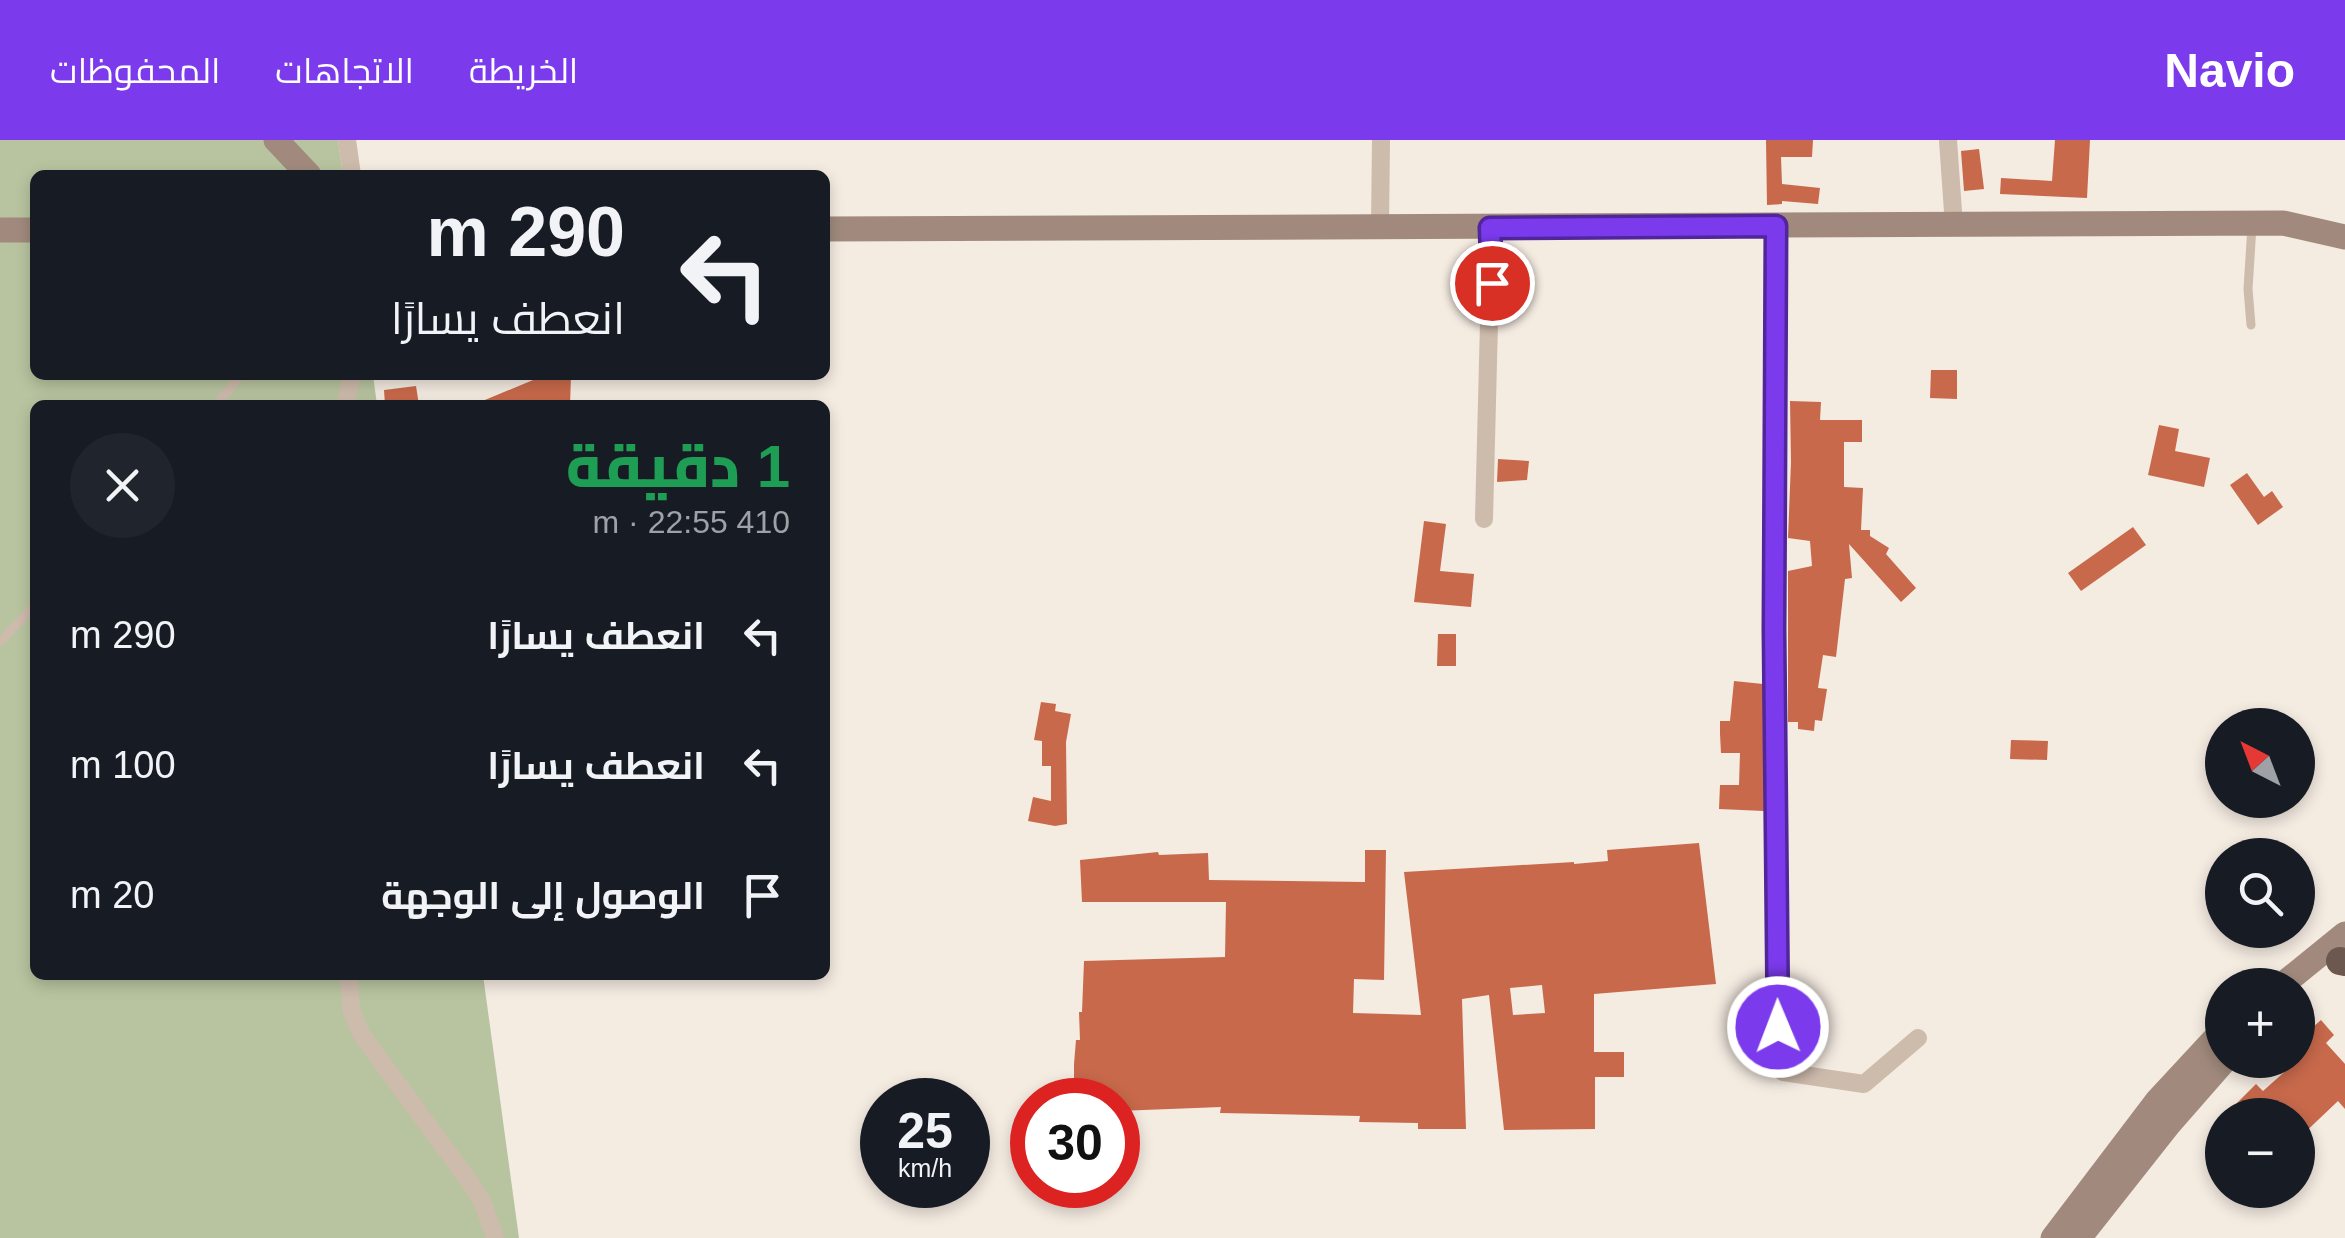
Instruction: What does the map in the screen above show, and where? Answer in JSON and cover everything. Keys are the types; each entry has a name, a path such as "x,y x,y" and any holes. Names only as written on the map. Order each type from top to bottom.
{"main road":[{"path":"276,140 304,170"},
{"path":"830,229 2283,223 2345,237"},
{"path":"0,230 30,230"},
{"path":"2315,974 2344,954"},
{"path":"2053,1238 2157,1101 2205,1049"},
{"path":"2078,1238 2210,1078"}],"street":[{"path":"347,140 351,170"},
{"path":"1380,228 1381,140"},
{"path":"1948,140 1954,226"},
{"path":"1776,226 1774,630 1779,1064 1783,1072 1864,1084 1918,1038"},
{"path":"1484,520 1488,323 1493,310 1490,228"},
{"path":"349,980 351,1009 361,1034 472,1186 495,1238"}],"lane":[{"path":"2251,325 2248,289 2252,223"},
{"path":"220,400 237,380"},
{"path":"0,642 30,610"}],"green space":[{"path":"0,140 338,140 342,170 30,170 30,380 374,380 376,400 30,400 30,980 484,980 519,1238 0,1238"}],"building":[{"path":"1766,140 1813,140 1812,157 1781,157 1782,184 1820,188 1818,204 1782,201 1767,205"},
{"path":"2055,140 2090,140 2087,198 2000,194 2001,178 2052,181"},
{"path":"1979,149 1984,189 1964,191 1961,151"},
{"path":"1931,370 1957,370 1957,399 1930,398"},
{"path":"533,380 571,380 570,400 485,400"},
{"path":"416,386 418,400 385,400 384,390"},
{"path":"1790,401 1821,402 1820,420 1862,420 1862,442 1844,442 1844,487 1863,488 1861,530 1870,530 1870,536 1889,548 1886,554 1916,588 1901,602 1849,544 1852,578 1845,579 1836,657 1823,655 1818,688 1827,689 1822,721 1815,720 1814,731 1798,729 1798,722 1788,722 1788,571 1812,566 1810,541 1788,538"},
{"path":"2159,425 2179,429 2175,451 2210,458 2204,487 2148,475"},
{"path":"1498,459 1529,461 1527,480 1497,482"},
{"path":"2247,473 2264,497 2272,491 2283,507 2258,525 2230,485"},
{"path":"1424,521 1446,524 1440,571 1474,574 1471,607 1414,602"},
{"path":"2133,527 2146,545 2081,591 2068,573"},
{"path":"1438,634 1456,634 1456,666 1437,666"},
{"path":"1734,681 1763,684 1764,811 1719,809 1720,785 1739,785 1740,753 1721,753 1720,734 1720,721 1730,721"},
{"path":"1041,702 1056,704 1055,711 1071,714 1066,742 1067,824 1055,826 1028,821 1033,797 1051,801 1051,766 1042,766 1042,741 1034,740"},
{"path":"2011,740 2048,741 2047,760 2010,759"},
{"path":"1699,843 1716,984 1594,994 1594,1052 1624,1052 1624,1077 1595,1077 1595,1129 1504,1130 1489,995 1462,999 1466,1129 1418,1129 1418,1123 1359,1122 1360,1116 1220,1113 1221,1107 1140,1110 1140,1078 1074,1078 1084,961 1225,957 1226,902 1082,902 1080,860 1158,852 1208,853 1209,880 1365,882 1365,850 1386,850 1384,980 1354,979 1353,1013 1421,1015 1404,872 1608,861 1607,850","holes":["1542,985 1545,1013 1513,1015 1510,988"]},
{"path":"2321,1020 2334,1035 2326,1043 2345,1064 2345,1109 2338,1101 2315,1123 2315,1098 2242,1098 2256,1084 2263,1091 2278,1078 2315,1078 2315,1025"}],"route":[{"path":"1492,283 1490,228 1776,226 1774,630 1778,1027"}]}
